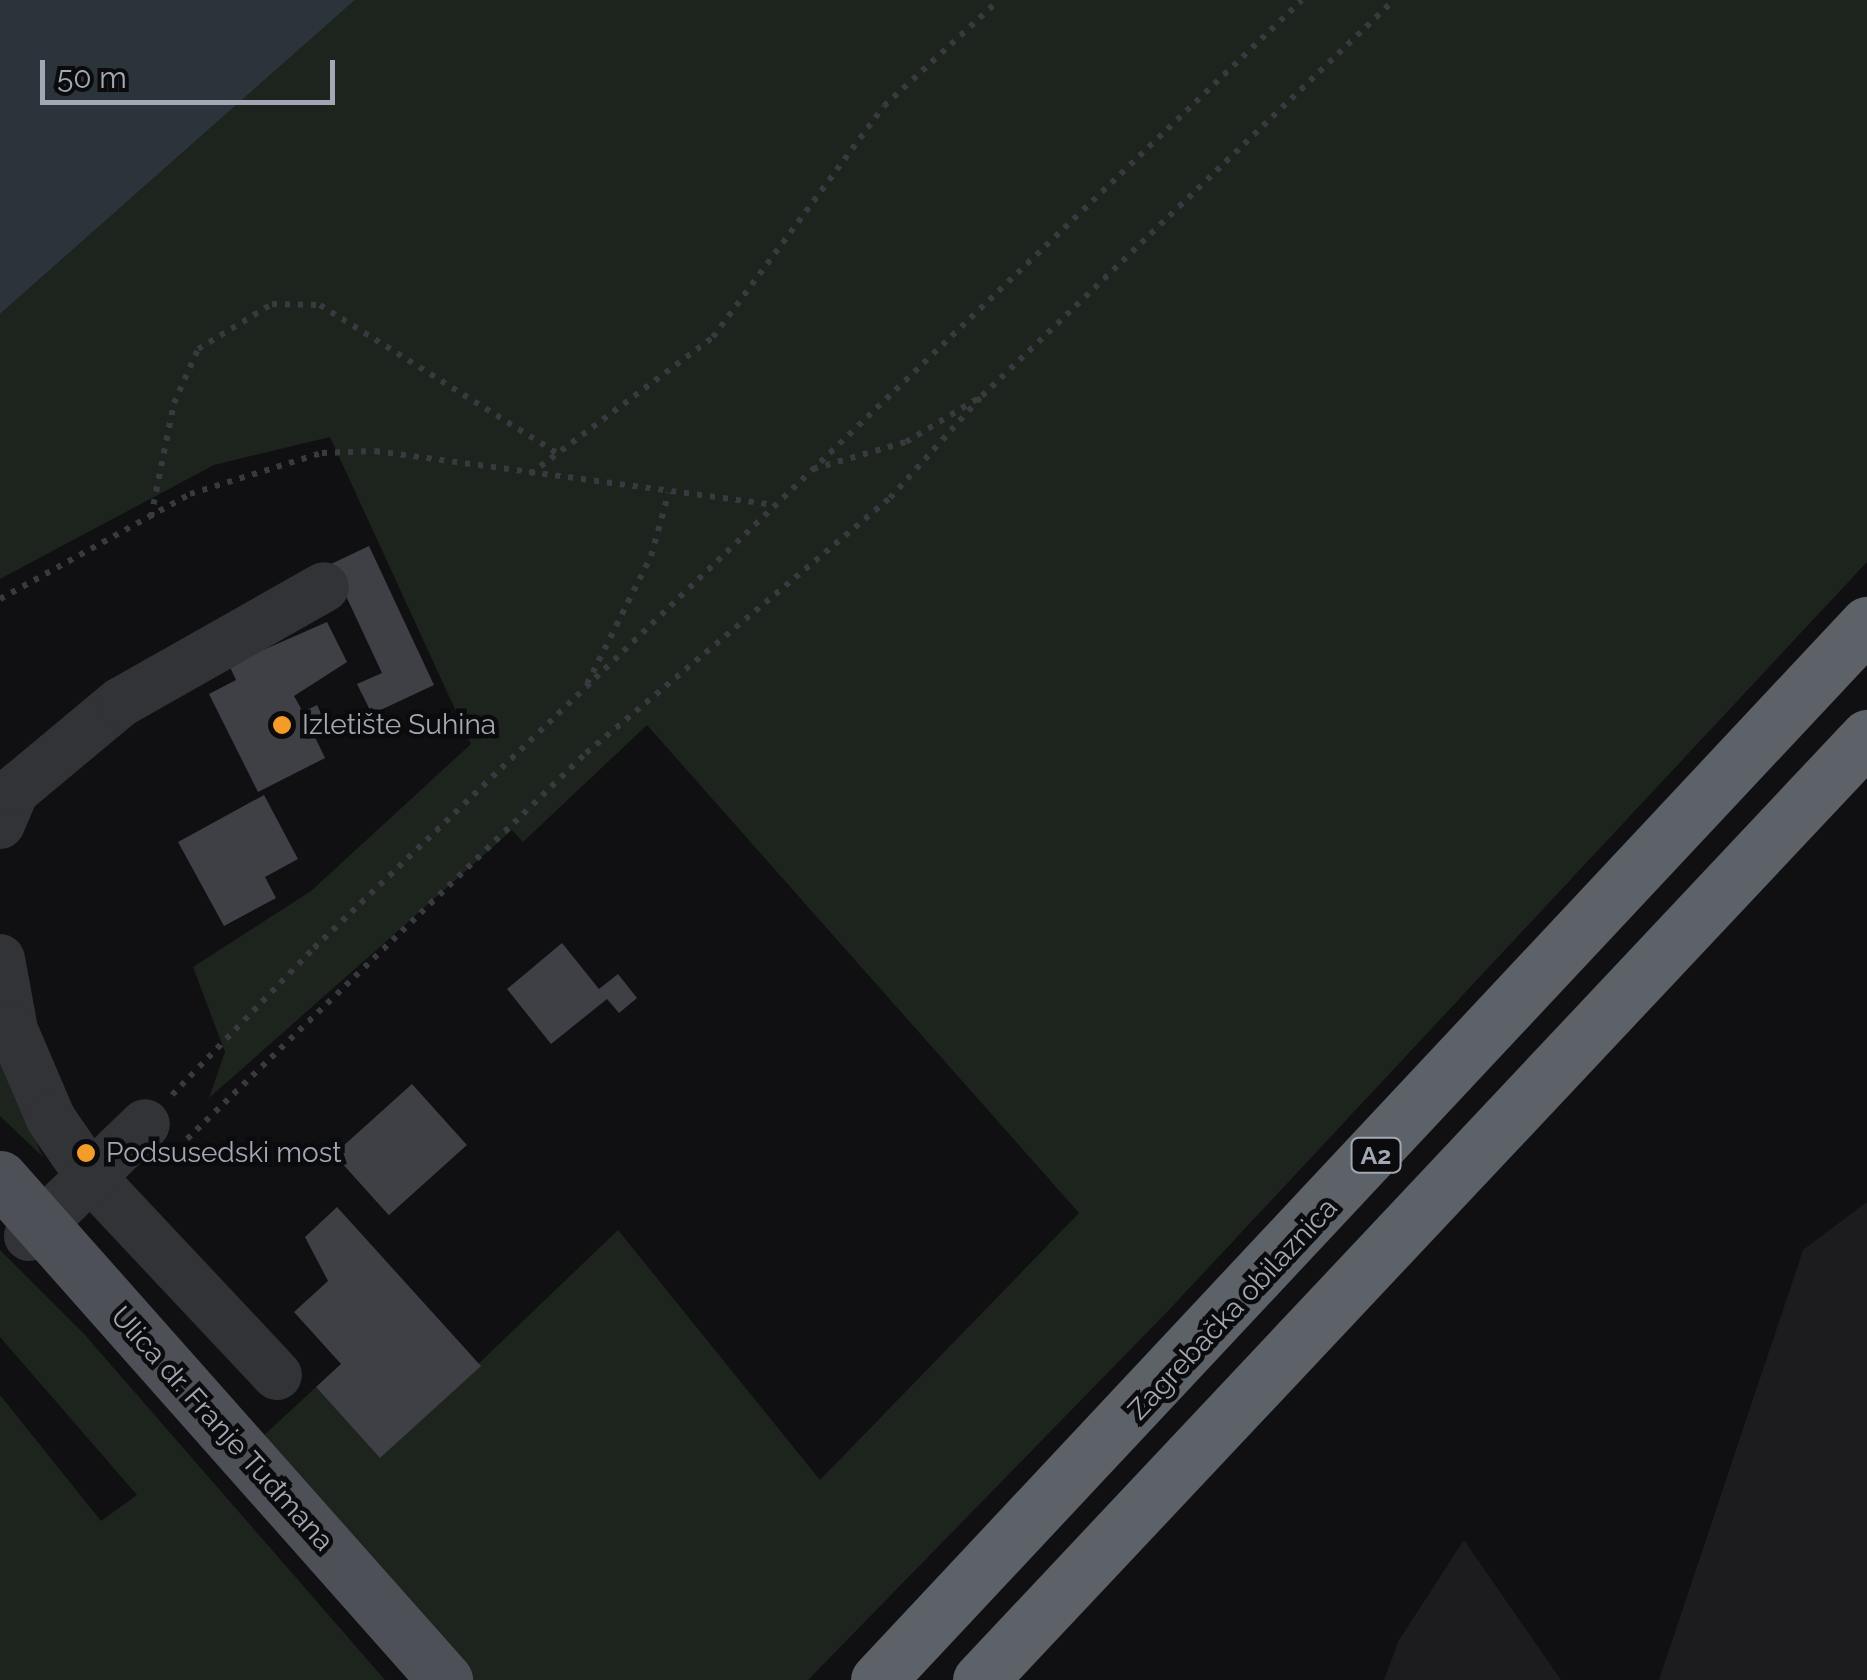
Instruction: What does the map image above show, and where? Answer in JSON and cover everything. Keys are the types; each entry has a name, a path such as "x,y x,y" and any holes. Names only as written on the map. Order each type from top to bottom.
{"highway":[{"name":"Zagrebačka obilaznica","path":"878,1680 1867,624"},
{"name":"A2","path":"980,1680 1867,737"}],"main road":[{"name":"Ulica dr. Franje Tuđmana","path":"0,1178 35,1231 445,1680"}],"lane":[{"path":"0,824 14,791 121,702 324,587"},
{"path":"0,959 13,1030 51,1119 90,1176 276,1375"},
{"path":"35,1231 90,1176 159,1138"}],"path":[{"path":"529,475 713,337 884,106 999,0"},
{"path":"159,1138 584,690 1302,0"},
{"path":"159,1138 586,753 890,498 982,396 1394,0"},
{"path":"151,518 174,404 198,349 272,304 320,305 560,455"},
{"path":"812,470 906,442 982,396"},
{"path":"0,599 190,494 322,453 376,451 776,506"},
{"path":"584,690 652,556 669,492"}],"shaded area":[{"path":"0,0 355,0 0,314"},
{"path":"355,0 1867,0 1867,562 1167,1312 808,1680 471,1680 259,1440 316,1387 380,1458 618,1230 820,1480 1079,1213 647,725 523,842 512,830 209,1098 225,1052 193,967 311,891 471,744 330,437 214,465 0,579 0,314"},
{"path":"0,1049 20,1107 43,1157 0,1116"},
{"path":"1867,1202 1867,1680 1659,1680 1803,1250"},
{"path":"0,1250 85,1335 385,1680 0,1680 0,1395 101,1521 137,1495 0,1337"},
{"path":"1464,1540 1561,1680 1384,1680 1399,1640"}],"building":[{"path":"369,546 434,685 372,714 357,684 382,673 331,564"},
{"path":"327,622 347,662 294,696 303,712 317,705 326,724 312,731 325,758 258,792 209,694 236,680 229,665"},
{"path":"264,795 298,859 265,877 276,898 224,926 178,842"},
{"path":"562,943 599,989 618,974 637,998 619,1013 607,999 551,1044 507,989"},
{"path":"412,1084 467,1145 389,1215 334,1154"},
{"path":"337,1207 481,1366 380,1458 316,1387 341,1364 294,1312 328,1281 305,1237"}],"place":[{"name":"Izletište Suhina","path":"282,725"},
{"name":"Podsusedski most","path":"86,1153"}]}
